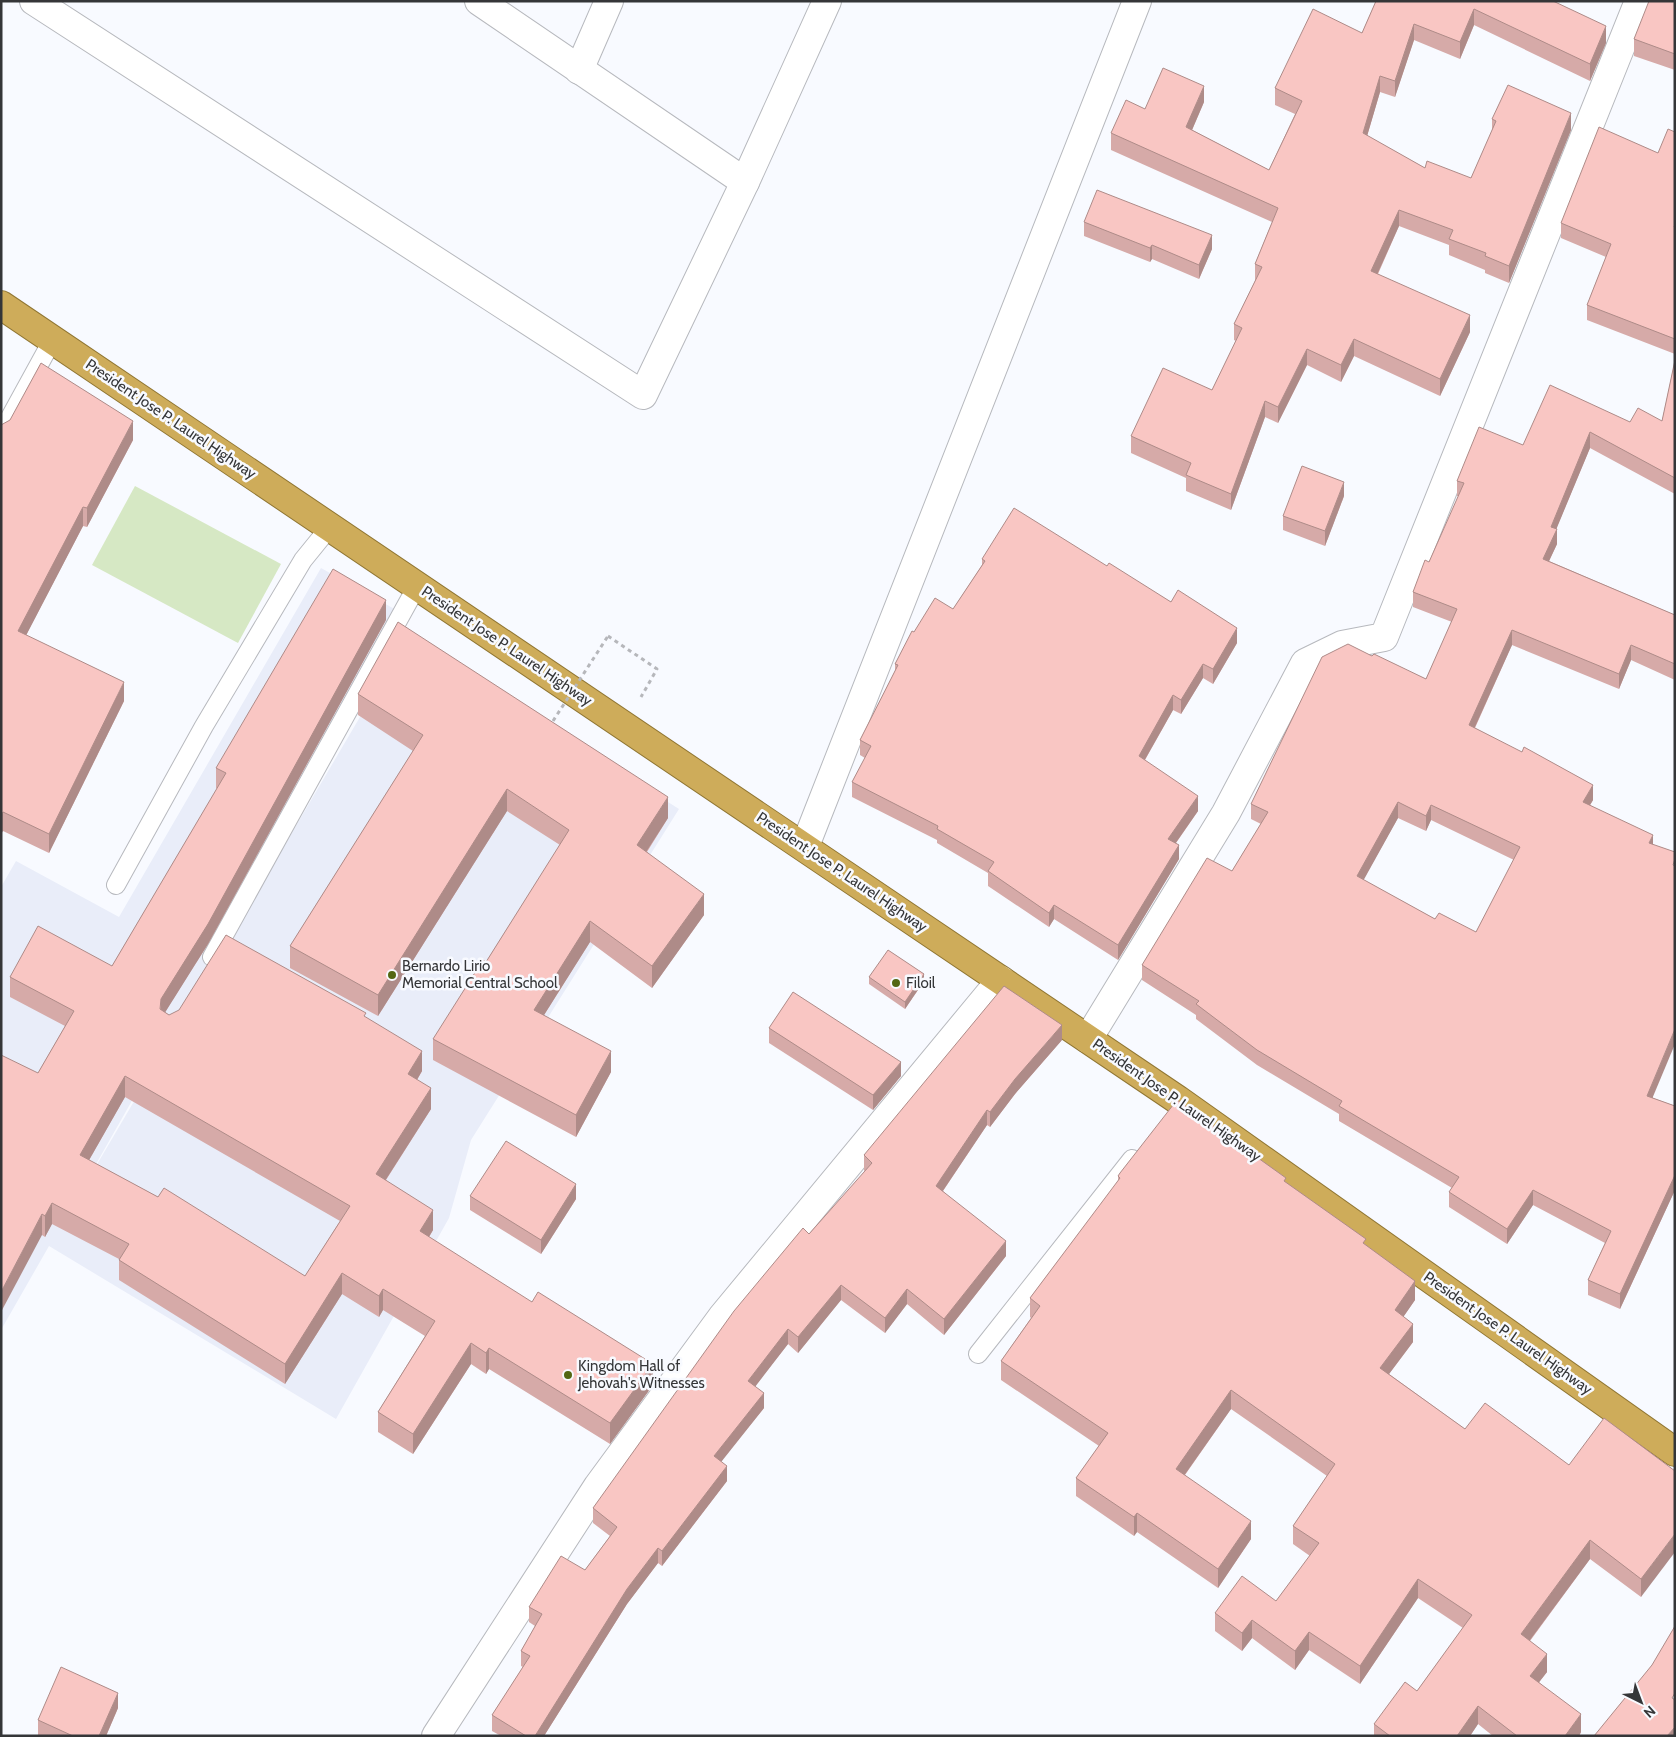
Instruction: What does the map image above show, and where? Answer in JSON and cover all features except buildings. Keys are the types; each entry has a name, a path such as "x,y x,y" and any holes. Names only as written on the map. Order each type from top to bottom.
{"highway":[{"name":"President Jose P. Laurel Highway","path":"1,305 329,528 805,846 1088,1039 1172,1107 1675,1452"}],"street":[{"path":"34,1 643,395 745,182 827,1"},
{"path":"479,1 745,182"},
{"path":"580,70 609,1"},
{"path":"805,846 1137,1"},
{"path":"1088,1039 1226,813 1305,663 1342,645 1384,637 1639,1"},
{"path":"436,1736 598,1486 722,1317 1001,980"}],"lane":[{"path":"1,434 53,339"},
{"path":"116,885 209,718 303,560 329,528"},
{"path":"201,975 222,942 417,586"},
{"path":"222,942 239,952"},
{"path":"978,1354 1142,1146"}],"path":[{"path":"553,721 608,636 657,669"}],"shaded area":[{"name":"Bernardo Lirio Memorial Central School","path":"321,568 407,616 66,1217 407,637 679,809 471,1140 449,1218 336,1419 49,1246 1,1330 1,887 16,861 119,917"}],"green space":[{"path":"135,486 281,564 238,643 92,565"}],"place":[{"name":"Bernardo Lirio Memorial Central School","path":"392,975"},
{"name":"Filoil","path":"896,983"},
{"name":"Kingdom Hall of Jehovah's Witnesses","path":"568,1375"}]}
